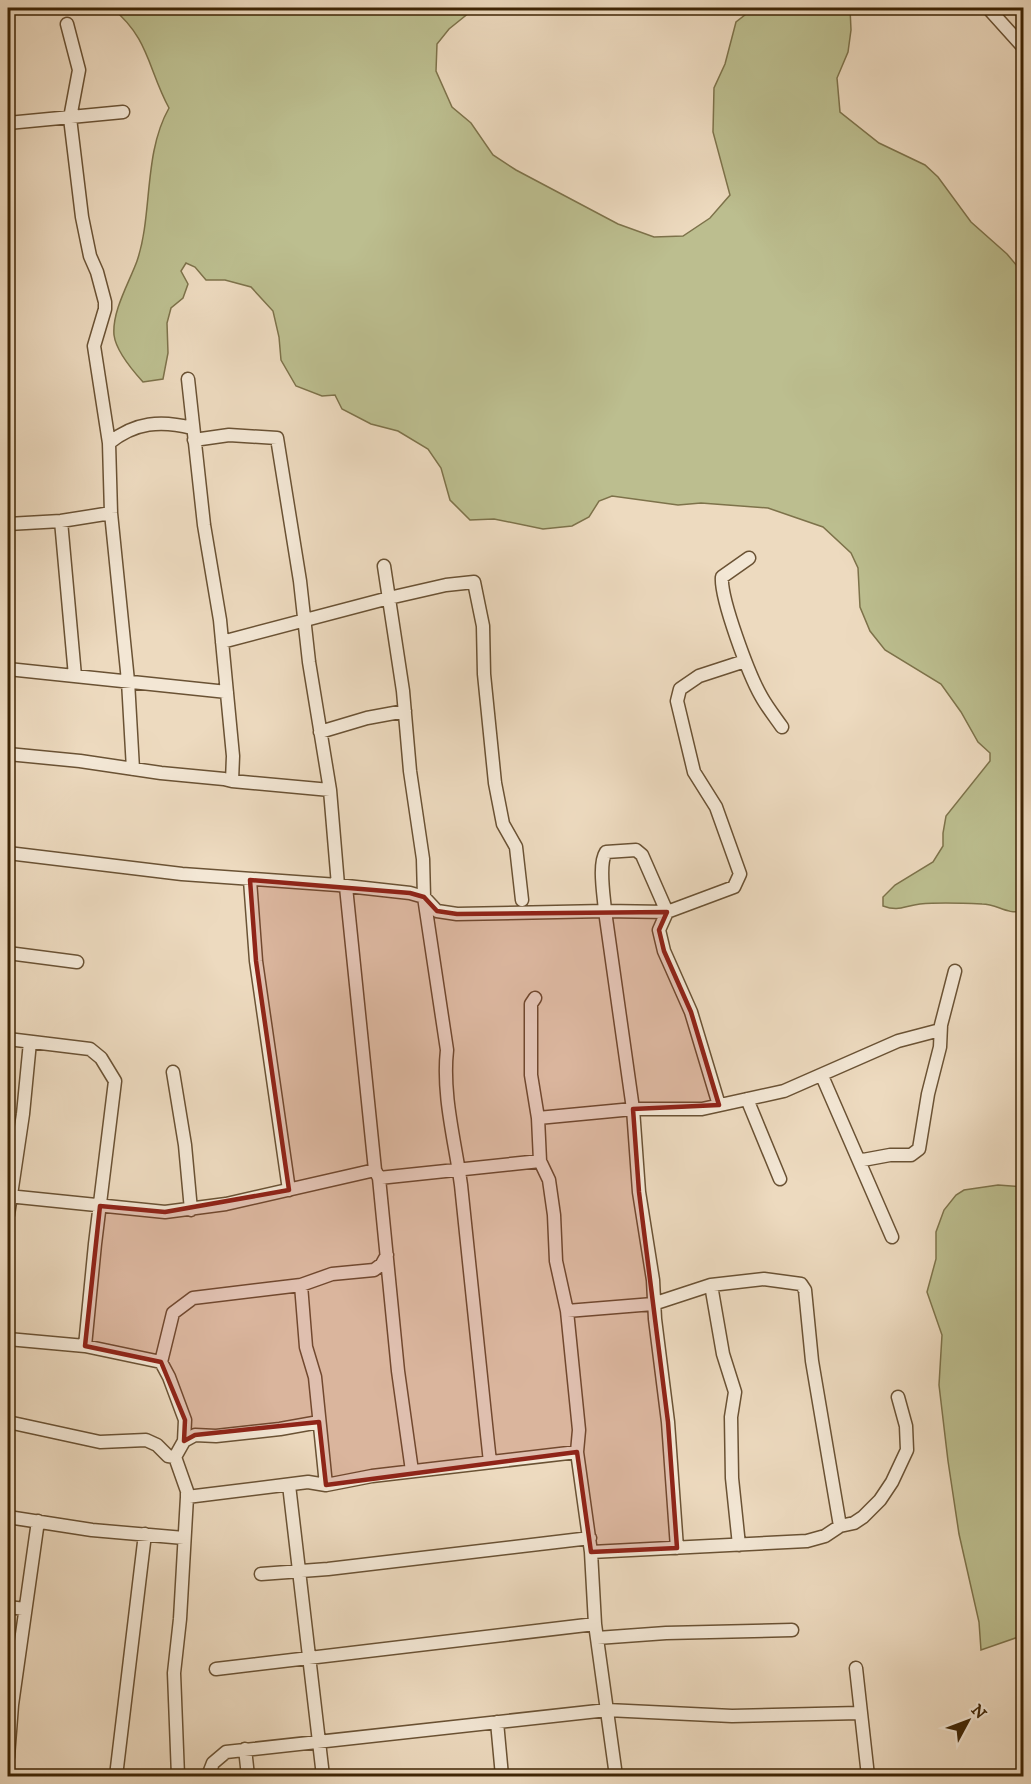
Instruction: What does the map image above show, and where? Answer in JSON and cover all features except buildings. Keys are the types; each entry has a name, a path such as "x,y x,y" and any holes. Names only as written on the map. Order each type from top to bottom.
{"street":[{"path":"988,8 1023,48"},
{"path":"67,24 79,70 70,118 83,223 90,256 105,302 94,346 109,443 111,513 128,681 133,769"},
{"path":"8,123 123,112"},
{"path":"188,379 193,434 222,642 233,756 232,781"},
{"path":"109,443 125,431 166,424 193,434 277,438 330,790 387,1255 398,1371 412,1471"},
{"path":"8,524 61,521 111,513"},
{"path":"61,521 75,676"},
{"path":"749,558 721,579 725,600 745,661 761,695 782,727"},
{"path":"384,566 423,859 424,897 447,1050 445,1068 450,1121 458,1170 490,1462"},
{"path":"222,642 389,598 446,585 471,581 475,584 483,626 484,674 495,783 501,819 516,847 522,900"},
{"path":"8,853 182,874 410,893 424,897 437,910 457,914 605,910 667,912 734,886 740,874 716,807 694,771 677,701 680,689 699,676 745,661"},
{"path":"8,669 227,692"},
{"path":"320,732 367,718 405,711"},
{"path":"8,754 224,778 232,781 330,790"},
{"path":"677,1548 668,1422 653,1304 653,1280 639,1192 633,1109 605,910 603,877 604,853 607,851 633,850 639,851 642,855 667,912 659,930 664,951 691,1012 719,1105"},
{"path":"250,880 256,961 289,1190"},
{"path":"8,953 77,962"},
{"path":"858,1159 911,1155 919,1149 928,1094 940,1047 940,1030 955,971"},
{"path":"536,998 531,1004 531,1075 538,1118 540,1161 549,1180 554,1215 556,1262 567,1311 579,1430 577,1452 590,1538 595,1624 616,1776"},
{"path":"538,1118 633,1109 702,1109 784,1091 898,1041 940,1030"},
{"path":"8,1039 90,1049 101,1058 112,1075 115,1086 94,1244 86,1346"},
{"path":"8,1215 9,1196 23,1114 30,1042"},
{"path":"173,1072 185,1145 191,1210"},
{"path":"822,1076 892,1237"},
{"path":"747,1099 780,1179"},
{"path":"9,1196 154,1212 191,1210 377,1174 458,1170 540,1161"},
{"path":"178,1776 174,1673 180,1619 187,1491 175,1457 184,1441 185,1420 161,1362 173,1313 193,1298 301,1285 332,1274 374,1270 382,1264 387,1255"},
{"path":"567,1311 653,1304 711,1285 764,1279 801,1284 804,1290 812,1361 840,1526"},
{"path":"301,1285 306,1347 315,1377 326,1485"},
{"path":"711,1285 723,1354 735,1392 731,1418 732,1478 739,1545"},
{"path":"8,1339 86,1346 161,1362"},
{"path":"591,1552 807,1541 825,1536 840,1526 854,1522 863,1517 880,1500 902,1464 907,1450 906,1426 898,1397"},
{"path":"8,1422 100,1442 146,1440 157,1445 168,1456 175,1457"},
{"path":"184,1441 195,1434 216,1436 319,1422"},
{"path":"187,1497 308,1482 326,1485 372,1476 577,1452"},
{"path":"289,1485 311,1656 323,1776"},
{"path":"8,1517 92,1530 184,1538"},
{"path":"8,1757 12,1666 25,1610 38,1521"},
{"path":"116,1776 145,1534"},
{"path":"261,1574 301,1572 590,1538"},
{"path":"8,1607 25,1610"},
{"path":"216,1669 595,1624"},
{"path":"597,1638 666,1633 792,1630"},
{"path":"856,1668 868,1776"},
{"path":"208,1776 213,1763 226,1752 607,1710 732,1716 860,1713"},
{"path":"497,1722 502,1776"},
{"path":"245,1749 248,1776"}],"highlighted area":[{"path":"250,880 410,893 424,897 437,911 457,914 667,912 659,930 664,951 691,1012 719,1105 633,1109 639,1192 668,1422 677,1548 591,1552 577,1452 326,1485 319,1422 195,1435 184,1441 185,1420 161,1362 85,1346 100,1206 165,1212 289,1190 256,961"}],"green space":[{"path":"112,8 475,8 449,29 437,44 436,71 452,107 471,123 493,155 516,170 618,224 654,237 683,236 710,218 730,195 713,132 714,88 725,64 736,22 754,8 850,8 851,30 848,52 837,78 840,112 879,143 925,165 938,177 971,222 1007,254 1023,273 1023,911 1012,912 988,904 967,903 928,903 898,909 883,906 883,897 895,885 933,862 943,846 946,816 990,761 990,753 978,742 961,712 941,684 885,650 870,631 860,607 858,568 851,553 823,527 768,508 701,503 678,505 612,496 599,501 589,517 572,526 543,529 494,519 470,520 450,500 441,468 428,449 398,431 371,424 342,409 335,395 322,396 296,386 281,360 273,311 251,287 225,280 206,280 195,267 186,263 181,271 188,284 183,298 171,308 167,323 168,353 163,379 143,382 121,354 115,341 114,326 118,307 142,243 155,145 169,108 141,43 134,31"},
{"path":"998,1185 1023,1187 1024,1635 981,1650 979,1622 959,1534 948,1461 939,1385 942,1335 927,1292 936,1259 936,1232 944,1210 956,1195 964,1190"}]}
